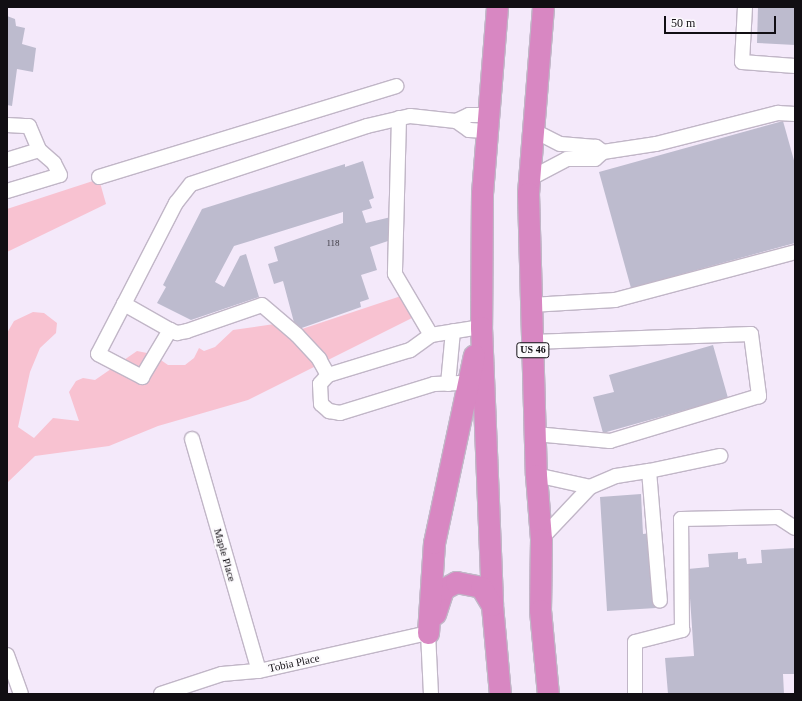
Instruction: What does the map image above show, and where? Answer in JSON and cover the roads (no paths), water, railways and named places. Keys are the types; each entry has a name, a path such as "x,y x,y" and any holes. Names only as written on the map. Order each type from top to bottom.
{"highway":[{"path":"497,7 482,193 481,327 492,605 500,694"},
{"name":"US 46","path":"543,7 529,179 536,475 541,539 540,610 548,694"},
{"path":"428,633 434,543 458,384 481,327"},
{"path":"428,633 443,589 456,582 481,587 492,605"}],"street":[{"path":"745,7 742,62 795,66"},
{"path":"99,177 396,86"},
{"path":"529,179 567,159 595,159 603,152 656,144 778,113 795,114"},
{"path":"170,330 142,377 98,354 176,203 191,184 367,126 399,118 410,116 456,121 469,115 488,123"},
{"path":"399,118 394,274 431,335"},
{"path":"7,125 29,126 39,150 54,163 60,175 7,191"},
{"path":"533,130 560,144 596,147 603,152"},
{"path":"7,160 39,150"},
{"path":"532,306 615,300 795,252"},
{"path":"124,304 177,333 187,331 262,305 297,335 319,359 328,375"},
{"path":"453,331 458,384 434,384 340,413 329,411 321,404 320,384 328,375 410,350 431,335 453,331 481,327"},
{"path":"532,342 751,334 759,396 610,441 535,434"},
{"name":"Maple Place","path":"192,439 258,671"},
{"path":"541,539 590,487 616,476 650,471 720,456"},
{"path":"650,471 660,601"},
{"path":"536,475 590,487"},
{"path":"635,694 635,642 682,630 681,519 778,517 795,528"},
{"path":"428,633 431,694"},
{"name":"Tobia Place","path":"161,694 222,674 258,671 428,633"},
{"path":"7,655 21,694"}]}
